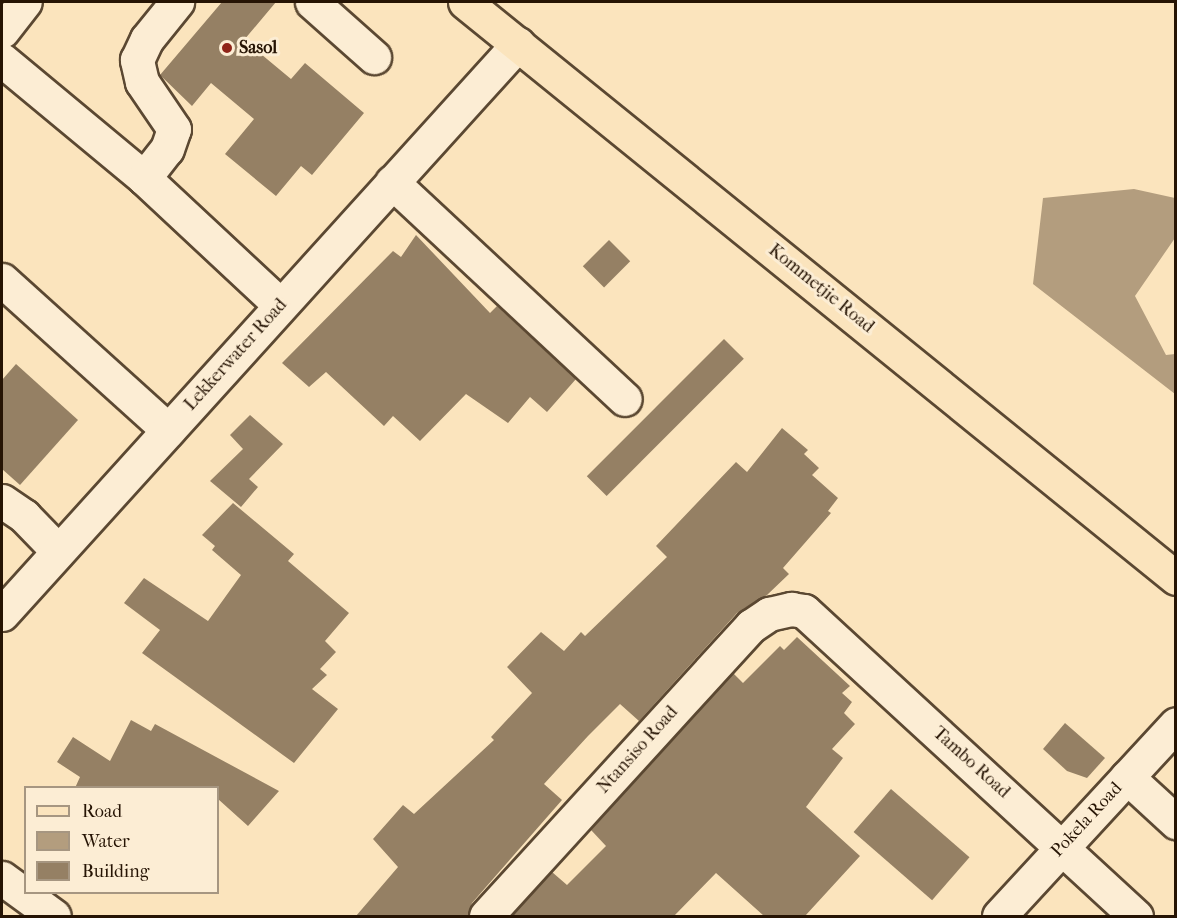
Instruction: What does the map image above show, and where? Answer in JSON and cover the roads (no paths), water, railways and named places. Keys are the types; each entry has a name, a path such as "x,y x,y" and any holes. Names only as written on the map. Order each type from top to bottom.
{"main road":[{"name":"Kommetjie Road","path":"465,2 1176,579"}],"street":[{"path":"2,31 25,2"},
{"path":"144,178 167,149 174,129 142,82 137,60 147,39 177,2"},
{"path":"312,2 374,57"},
{"name":"Lekkerwater Road","path":"2,614 518,44"},
{"path":"2,60 144,178 280,306"},
{"path":"392,182 626,399"},
{"path":"2,280 168,430"},
{"path":"2,501 24,516 58,551"},
{"name":"Ntansiso Road","path":"486,916 751,626 784,610 804,611"},
{"name":"Tambo Road","path":"804,611 1136,916"},
{"name":"Pokela Road","path":"999,916 1176,724"},
{"path":"1127,777 1176,822"},
{"path":"2,878 54,916"}],"water":[{"path":"1134,189 1175,198 1175,238 1135,296 1166,355 1175,354 1175,394 1033,284 1043,198"}],"place":[{"name":"Sasol","path":"227,48"}]}
